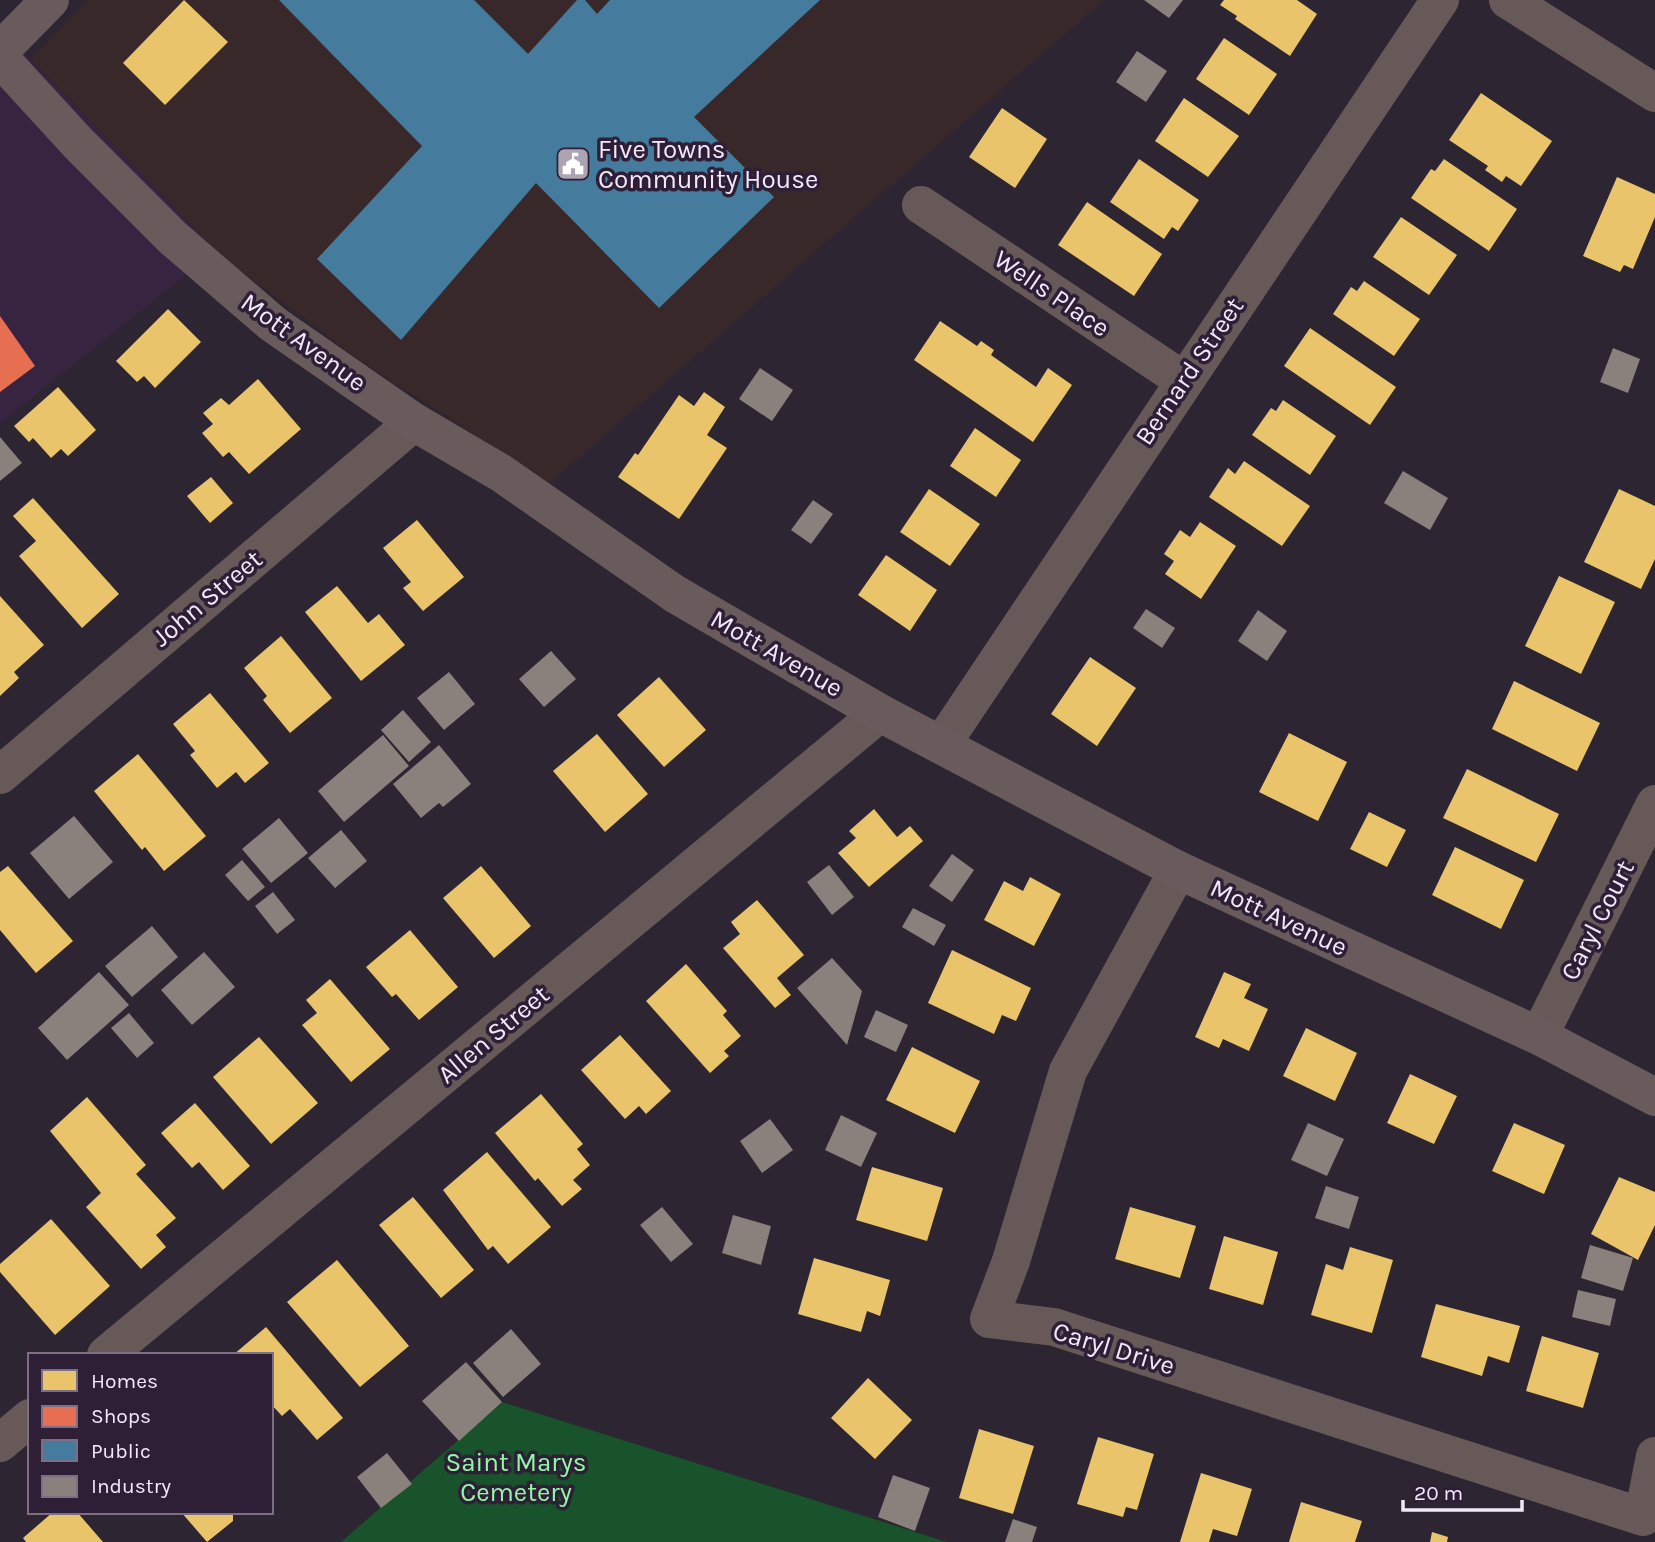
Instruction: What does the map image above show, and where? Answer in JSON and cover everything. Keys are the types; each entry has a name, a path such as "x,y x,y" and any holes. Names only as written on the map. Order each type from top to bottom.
{"street":[{"path":"0,51 50,0"},
{"name":"Bernard Street","path":"942,744 1183,380 1440,0"},
{"path":"1508,0 1655,93"},
{"name":"Mott Avenue","path":"0,58 78,143 179,244 273,324 414,422 501,472 675,594 880,713 1178,870 1539,1036 1655,1097"},
{"name":"Wells Place","path":"921,205 1183,380"},
{"name":"John Street","path":"0,775 414,422"},
{"name":"Allen Street","path":"108,1353 880,713"},
{"name":"Caryl Court","path":"1539,1036 1655,804"},
{"name":"Caryl Drive","path":"1178,870 1068,1071 1012,1261 989,1319 1054,1327 1643,1517 1655,1456"},
{"path":"0,1443 28,1420"}],"shaded area":[{"path":"89,0 1104,0 550,483 361,361 222,257 31,59"},
{"path":"0,28 216,251 0,424"}],"green space":[{"name":"Saint Marys Cemetery","path":"502,1402 947,1542 341,1542"}],"building: Homes":[{"path":"184,0 228,42 165,105 123,63"},
{"path":"1224,0 1297,0 1317,14 1290,56 1235,19 1237,16 1220,5"},
{"path":"1224,38 1277,74 1249,115 1196,79"},
{"path":"1481,93 1552,141 1521,186 1506,176 1502,182 1485,170 1488,166 1449,140"},
{"path":"1184,98 1239,136 1208,177 1155,141"},
{"path":"1002,108 1047,139 1015,188 969,157"},
{"path":"1139,159 1199,200 1178,231 1172,227 1164,239 1110,202"},
{"path":"1444,159 1517,209 1489,251 1411,198 1431,169 1435,171"},
{"path":"1617,177 1655,194 1655,217 1633,269 1624,265 1620,272 1583,256"},
{"path":"1087,202 1162,254 1134,296 1058,245"},
{"path":"1401,217 1457,255 1429,295 1373,257"},
{"path":"1364,281 1420,319 1394,356 1333,314 1351,287 1357,291"},
{"path":"168,309 201,342 155,388 144,376 137,382 116,361"},
{"path":"940,321 977,346 981,341 994,350 991,355 1036,387 1048,368 1072,385 1033,442 914,360"},
{"path":"1310,328 1396,387 1370,425 1284,366"},
{"path":"258,379 301,429 249,474 229,452 223,457 202,433 213,424 203,413 221,398 229,405"},
{"path":"58,387 96,430 68,456 61,449 51,458 33,438 29,442 14,426"},
{"path":"704,392 725,407 707,435 727,448 679,519 618,477 635,453 638,455 679,395 694,406"},
{"path":"1283,400 1336,436 1310,475 1252,435 1271,408 1276,411"},
{"path":"975,428 1021,460 996,497 950,466"},
{"path":"1244,461 1310,506 1282,546 1209,497 1228,468 1235,474"},
{"path":"211,477 233,503 210,523 187,496"},
{"path":"929,489 980,524 950,566 900,532"},
{"path":"1619,489 1655,506 1655,559 1641,589 1584,562"},
{"path":"33,498 119,594 82,628 19,556 36,541 13,516"},
{"path":"417,520 464,577 423,611 403,588 411,582 383,548"},
{"path":"1200,522 1236,546 1201,599 1165,574 1174,561 1164,554 1180,530 1190,537"},
{"path":"886,555 937,590 910,631 858,595"},
{"path":"1559,576 1615,602 1581,674 1525,646"},
{"path":"337,586 368,623 379,614 405,645 361,681 305,612"},
{"path":"0,596 44,645 14,672 19,678 0,696"},
{"path":"281,636 332,698 290,733 263,700 267,696 244,668"},
{"path":"1090,657 1136,688 1097,746 1051,714"},
{"path":"659,677 706,730 664,767 617,715"},
{"path":"1514,681 1600,723 1577,771 1492,729"},
{"path":"210,693 269,763 245,783 236,772 217,788 190,755 195,751 173,724"},
{"path":"1289,733 1347,762 1318,821 1259,792"},
{"path":"597,734 648,794 605,832 553,771"},
{"path":"138,754 206,836 164,871 145,847 142,850 94,791"},
{"path":"1467,769 1559,814 1536,862 1443,818"},
{"path":"874,809 897,837 910,826 923,841 869,887 838,853 856,838 849,831"},
{"path":"1369,812 1406,830 1387,867 1350,849"},
{"path":"1455,847 1524,880 1501,929 1432,895"},
{"path":"8,866 73,941 36,973 0,930 0,872"},
{"path":"481,866 531,926 494,958 443,898"},
{"path":"1030,877 1061,894 1034,946 984,920 1004,881 1023,891"},
{"path":"757,900 804,955 777,978 791,995 775,1008 723,948 740,934 731,922"},
{"path":"410,930 458,987 419,1020 396,994 392,997 366,967"},
{"path":"952,950 1031,988 1016,1021 1002,1015 994,1034 928,1003"},
{"path":"686,964 727,1011 723,1015 741,1036 724,1051 729,1056 710,1073 646,1001"},
{"path":"1224,972 1251,984 1244,998 1268,1009 1249,1051 1223,1039 1219,1048 1195,1037"},
{"path":"330,979 390,1049 351,1082 302,1025 317,1013 306,1000"},
{"path":"1306,1028 1357,1053 1335,1101 1283,1076"},
{"path":"620,1035 671,1091 646,1114 639,1106 625,1119 581,1070"},
{"path":"259,1037 318,1103 271,1144 213,1077"},
{"path":"912,1047 980,1081 955,1133 886,1100"},
{"path":"1410,1074 1457,1096 1434,1144 1387,1123"},
{"path":"541,1094 583,1144 577,1149 590,1165 573,1180 582,1189 562,1206 538,1178 535,1181 495,1133"},
{"path":"87,1097 146,1165 136,1174 176,1218 156,1235 166,1247 141,1269 86,1207 101,1193 50,1131"},
{"path":"195,1103 250,1166 223,1190 199,1162 192,1168 161,1133"},
{"path":"1514,1123 1565,1145 1544,1194 1492,1171"},
{"path":"487,1152 551,1227 508,1264 493,1246 488,1250 443,1190"},
{"path":"872,1167 943,1188 927,1241 856,1220"},
{"path":"1619,1177 1655,1192 1655,1225 1638,1260 1591,1234"},
{"path":"413,1197 474,1270 441,1298 379,1225"},
{"path":"1130,1207 1196,1226 1180,1278 1115,1259"},
{"path":"51,1219 110,1286 55,1335 0,1272 0,1264"},
{"path":"1224,1236 1278,1252 1263,1305 1209,1289"},
{"path":"1350,1247 1393,1260 1372,1333 1311,1315 1326,1264 1343,1270"},
{"path":"814,1258 890,1280 880,1316 867,1311 861,1332 798,1314"},
{"path":"337,1260 409,1346 360,1387 287,1302"},
{"path":"1436,1304 1520,1326 1509,1363 1488,1356 1482,1376 1421,1357"},
{"path":"266,1327 343,1418 317,1440 290,1409 282,1416 273,1406 273,1353 235,1353"},
{"path":"1542,1336 1599,1353 1583,1408 1526,1391"},
{"path":"868,1378 912,1420 875,1459 831,1418"},
{"path":"979,1429 1034,1446 1013,1514 959,1498"},
{"path":"1098,1437 1154,1454 1137,1510 1126,1507 1123,1517 1077,1504"},
{"path":"1201,1473 1252,1489 1237,1536 1213,1529 1209,1542 1180,1542"},
{"path":"1301,1502 1362,1521 1355,1542 1289,1542"},
{"path":"51,1514 79,1514 103,1542 26,1542 23,1538"},
{"path":"183,1514 233,1514 233,1521 207,1542"},
{"path":"1432,1532 1448,1537 1447,1542 1430,1542"}],"building: Shops":[{"path":"0,316 35,366 0,392"}],"building: Public":[{"name":"Five Towns Community House","path":"279,0 474,0 528,54 577,0 585,0 597,14 610,0 820,0 694,117 774,197 659,308 536,183 401,340 317,259 422,146"}],"building: Industry":[{"path":"1144,0 1183,0 1169,18"},
{"path":"1137,51 1167,71 1146,102 1116,82"},
{"path":"1613,348 1640,359 1628,393 1600,382"},
{"path":"760,368 793,390 772,421 739,399"},
{"path":"0,437 22,463 0,481"},
{"path":"1403,471 1448,498 1430,530 1384,503"},
{"path":"813,500 833,514 811,544 791,530"},
{"path":"1146,609 1175,628 1162,648 1133,628"},
{"path":"1258,610 1287,631 1267,661 1238,641"},
{"path":"551,651 576,679 544,707 519,679"},
{"path":"449,672 475,704 444,730 417,698"},
{"path":"403,710 431,742 409,762 381,730"},
{"path":"383,735 409,766 344,822 318,791"},
{"path":"439,745 471,784 443,807 439,803 421,818 393,784"},
{"path":"74,816 113,862 69,899 30,853"},
{"path":"279,818 308,853 271,883 242,849"},
{"path":"341,830 367,861 335,888 308,858"},
{"path":"952,854 974,870 952,902 929,886"},
{"path":"242,860 265,887 248,901 225,875"},
{"path":"829,865 854,897 832,915 807,882"},
{"path":"273,892 295,920 277,934 255,906"},
{"path":"913,908 946,925 934,946 902,927"},
{"path":"152,926 178,957 132,997 105,966"},
{"path":"204,952 235,987 192,1025 161,990"},
{"path":"832,958 862,991 847,1045 797,988"},
{"path":"99,972 129,1005 67,1060 38,1028"},
{"path":"876,1010 908,1025 896,1052 864,1037"},
{"path":"129,1013 154,1043 137,1058 111,1028"},
{"path":"841,1115 877,1133 861,1167 825,1150"},
{"path":"770,1119 793,1150 762,1173 740,1141"},
{"path":"1308,1123 1344,1139 1327,1176 1291,1160"},
{"path":"1326,1186 1359,1197 1349,1229 1315,1218"},
{"path":"662,1207 693,1244 671,1262 640,1225"},
{"path":"733,1215 771,1226 761,1265 722,1253"},
{"path":"1590,1245 1633,1258 1623,1291 1581,1278"},
{"path":"1578,1290 1616,1299 1610,1326 1572,1317"},
{"path":"511,1329 541,1364 503,1397 473,1363"},
{"path":"466,1362 502,1402 459,1441 422,1401"},
{"path":"387,1453 412,1484 381,1508 357,1477"},
{"path":"893,1475 930,1488 915,1531 878,1517"},
{"path":"1013,1519 1037,1527 1032,1542 1005,1542"}],"place":[{"name":"Five Towns Community House","path":"573,164"}]}
